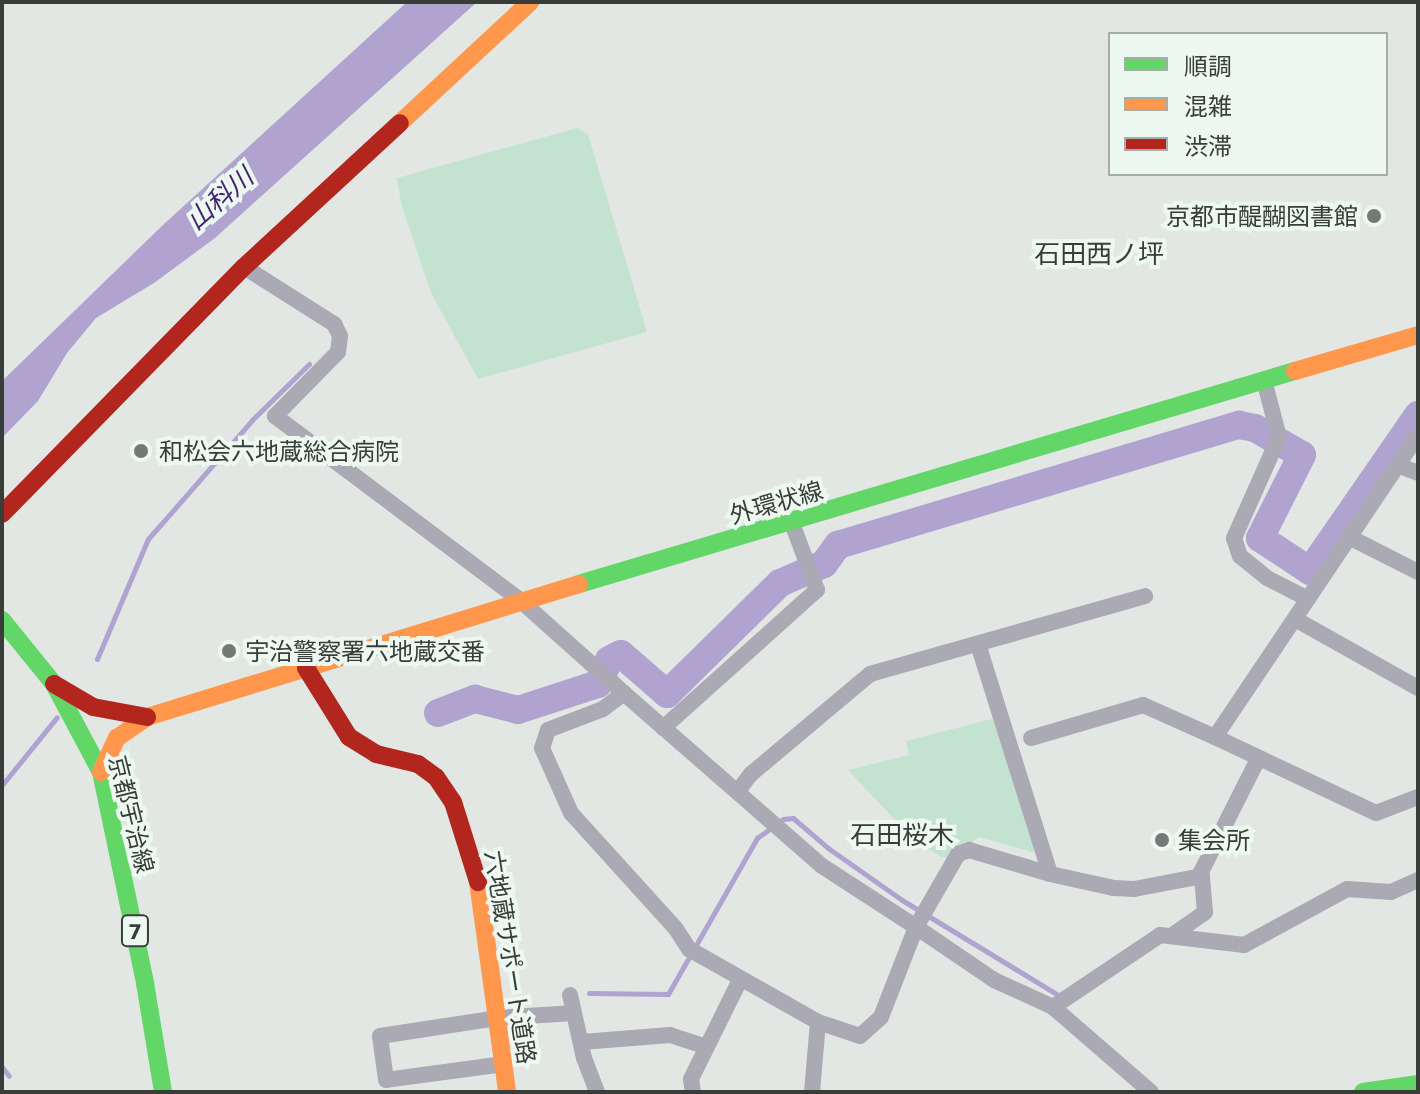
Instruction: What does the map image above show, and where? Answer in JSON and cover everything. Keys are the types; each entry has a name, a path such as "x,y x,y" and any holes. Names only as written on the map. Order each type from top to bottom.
{"street":[{"path":"2,514 244,267 530,2"},
{"path":"244,267 334,324 340,336 338,352 275,416 521,601 822,866 994,980 1053,1007 1151,1092"},
{"name":"外環状線","path":"101,772 117,738 147,717 521,601 1418,335"},
{"path":"1264,380 1278,441 1234,538 1240,556 1258,571 1308,599"},
{"path":"1215,737 1418,435"},
{"path":"1400,466 1418,473"},
{"path":"663,728 817,590 792,523"},
{"path":"1349,537 1418,572"},
{"path":"738,791 751,774 870,674 1145,596"},
{"path":"1295,619 1418,688"},
{"name":"京都宇治線","path":"2,620 54,684 101,772 145,983 163,1092"},
{"path":"978,644 1050,874"},
{"name":"六地蔵サポート道路","path":"306,668 349,737 376,754 405,758 423,767 442,783 453,802 481,893 507,1092"},
{"name":"外環状線","path":"54,684 93,707 147,717"},
{"path":"618,687 603,709 548,730 542,748 571,813 676,929 689,949 818,1022 860,1036 881,1017 916,927 958,854 969,850 1094,886 1134,889 1202,876"},
{"path":"1031,738 1143,705 1376,813 1418,797"},
{"path":"1174,934 1205,912 1201,872 1258,759"},
{"path":"1053,1007 1160,935 1174,934 1244,945 1347,889 1391,892 1418,880"},
{"path":"693,1092 691,1079 740,980"},
{"path":"570,995 584,1058 597,1092"},
{"path":"504,1064 386,1080 380,1036 497,1018 574,1013"},
{"path":"812,1092 818,1022"},
{"path":"582,1042 670,1035 706,1047"},
{"path":"1363,1092 1418,1084"}],"green space":[{"path":"577,128 588,134 647,332 478,379 431,293 401,203 397,178"},
{"path":"1003,716 1043,855 979,837 947,858 940,856 914,840 848,770 909,755 906,741"}],"water":[{"name":"山科川","path":"407,2 477,2 215,238 154,283 96,318 67,353 38,401 2,438 2,381 164,224"}],"waterway":[{"path":"97,659 148,539 252,420 309,364"},
{"path":"438,713 475,699 518,710 598,684 609,660 621,654 667,694 780,583 824,564 838,545 1239,425 1255,428 1302,455 1260,538 1310,571 1418,415"},
{"path":"2,785 57,717"},
{"path":"589,993 668,994 757,838 783,819 793,818 828,848 902,900 1058,995"},
{"path":"2,1067 9,1076"}],"traffic: fast":[{"path":"579,584 1295,371"},
{"path":"2,620 54,684 101,772 145,983 163,1092"},
{"path":"1363,1092 1418,1084"}],"traffic: slow":[{"path":"400,123 530,2"},
{"path":"1295,371 1418,335"},
{"path":"101,772 117,738 147,717 579,584"},
{"path":"478,882 507,1092"}],"traffic: jam":[{"path":"2,514 244,267 400,123"},
{"path":"306,668 349,737 376,754 418,764 436,777 453,802 478,882"},
{"path":"54,684 93,707 147,717"}],"place":[{"name":"京都市醍醐図書館","path":"1374,216"},
{"name":"和松会六地蔵総合病院","path":"141,451"},
{"name":"宇治警察署六地蔵交番","path":"229,651"},
{"name":"集会所","path":"1162,840"}],"district":[{"name":"石田西ノ坪","path":"1099,253"},
{"name":"石田桜木","path":"902,834"}]}
